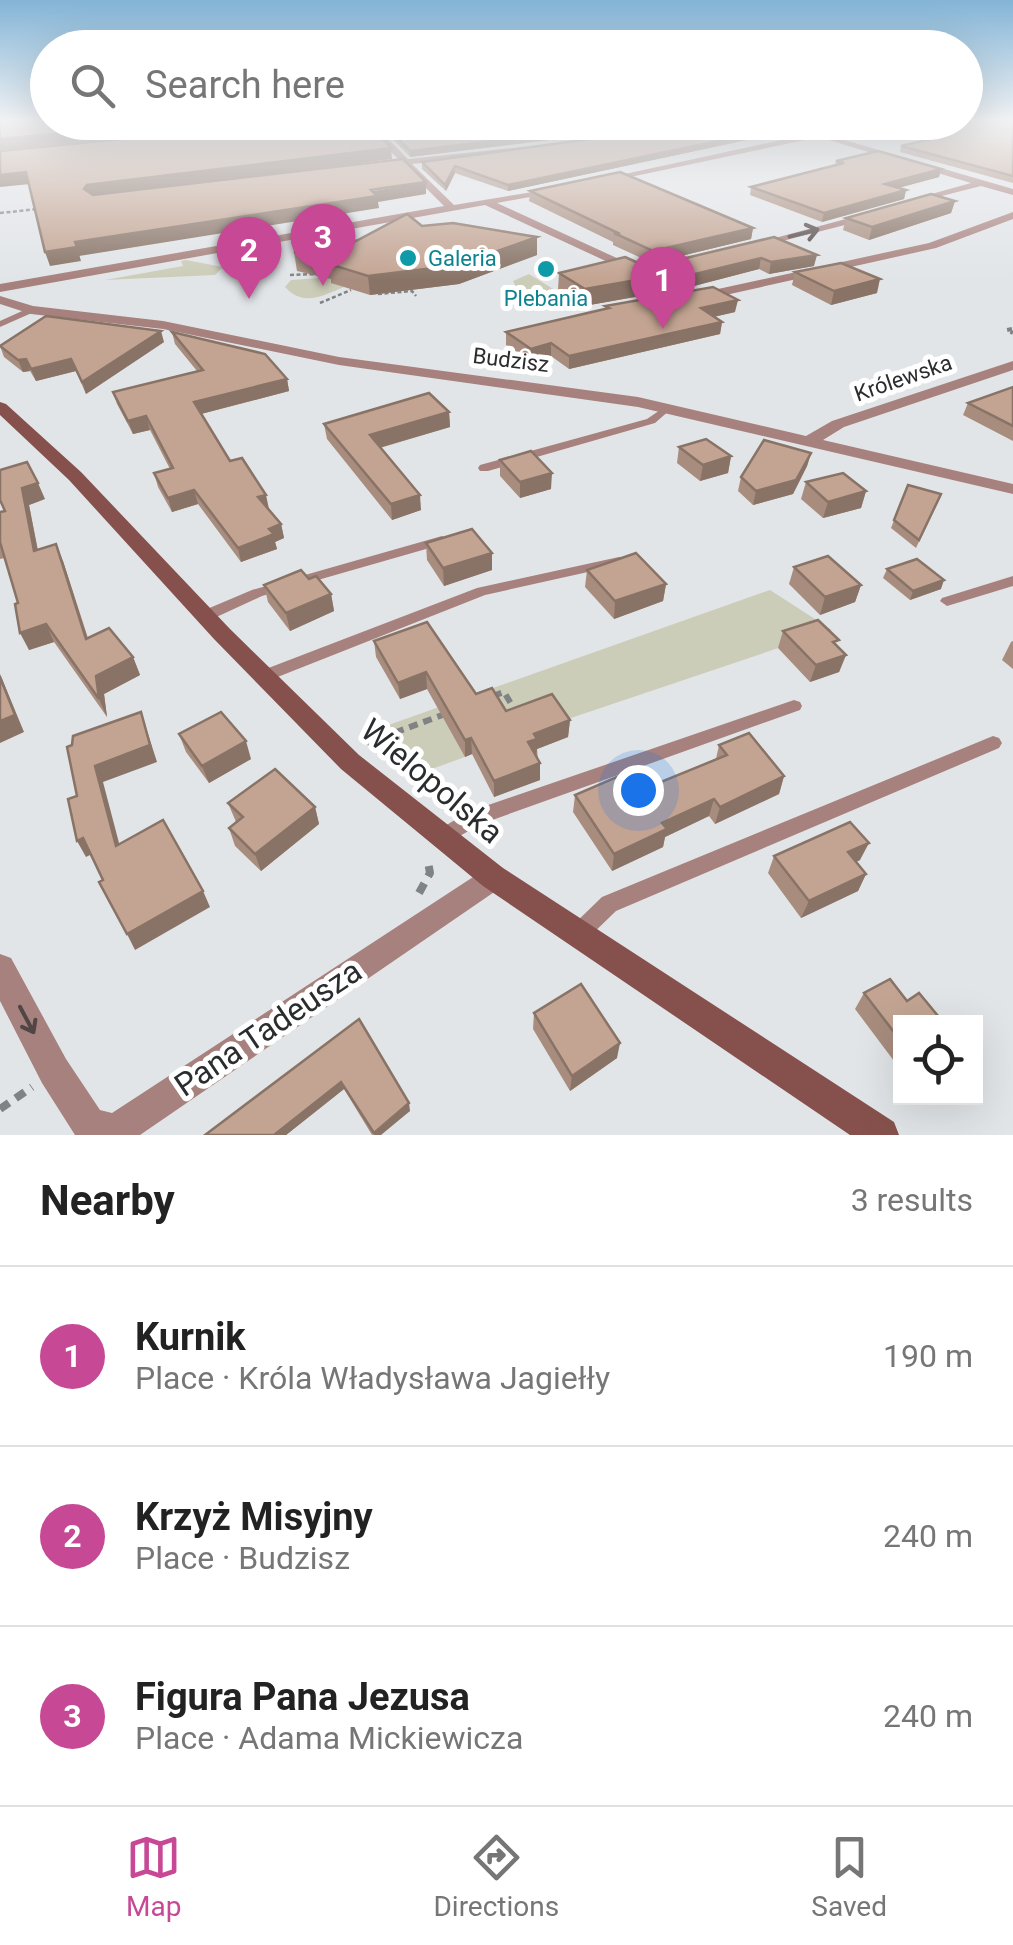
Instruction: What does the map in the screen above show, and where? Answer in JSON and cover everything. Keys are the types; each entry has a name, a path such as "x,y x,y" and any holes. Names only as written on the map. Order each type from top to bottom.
{"street":[{"path":"418,174 453,210"},
{"path":"591,182 630,174"},
{"path":"950,174 1013,192"},
{"path":"906,205 1013,176"},
{"path":"0,288 559,189"},
{"path":"489,204 694,298"},
{"path":"739,249 888,210"},
{"path":"673,302 932,246 1013,215"},
{"path":"645,278 663,268"},
{"name":"Budzisz","path":"0,300 32,310 150,322 339,360 582,392 812,440 1013,489"},
{"name":"Królewska","path":"812,440 838,424 1013,365"},
{"name":"Wielopolska","path":"0,407 75,476 340,752 442,838 492,876 880,1135"},
{"name":"Pana Tadeusza","path":"0,969 54,1071 90,1125 115,1131 492,876"}],"lane":[{"path":"0,324 32,310"},
{"path":"484,468 652,422 666,408"},
{"path":"206,616 257,593 467,534"},
{"path":"264,676 482,591 620,560"},
{"path":"948,602 1013,581"},
{"path":"442,838 475,818 794,706"},
{"path":"578,934 609,904 993,743"}],"path":[{"path":"0,214 54,207"},
{"path":"290,275 318,274"},
{"path":"320,303 351,290"},
{"path":"378,294 412,291 416,296"},
{"path":"486,698 504,692 513,707"},
{"path":"340,752 452,711"}],"green space":[{"path":"181,261 223,267 215,275 105,280 183,266"},
{"path":"529,274 571,300 539,302 520,294 513,281"},
{"path":"333,277 344,287 313,298 299,297 285,287 291,280"},
{"path":"770,590 832,630 559,722 523,721 492,705 465,757 415,775 377,729"}],"building":[{"path":"26,174 178,174 87,185 84,189 93,195 274,174 418,174 426,182 371,190 377,196 75,242 77,247 45,252"},
{"path":"434,174 451,174 445,185"},
{"path":"477,174 561,174 508,185"},
{"path":"625,174 753,228 653,251 530,191"},
{"path":"802,174 922,174 885,184 906,190 824,213 751,187"},
{"path":"931,194 955,201 872,227 846,218"},
{"path":"407,214 422,226 453,223 537,237 458,265 368,276 329,264 332,261 294,252 356,241"},
{"path":"774,237 817,255 771,262 761,258 691,275 665,263"},
{"path":"625,257 665,275 585,289 559,273"},
{"path":"841,263 880,279 834,291 795,272"},
{"path":"713,287 738,300 701,308 722,322 569,356 551,343 531,349 506,332 609,308 605,306"},
{"path":"46,316 161,331 82,382 71,359 31,369 26,359 18,360 0,346"},
{"path":"172,332 265,354 287,379 194,402 230,461 242,458 266,495 258,497 281,524 269,529 274,534 238,548 194,490 168,498 154,473 173,468 146,416 128,421 113,392 203,370"},
{"path":"1013,387 1013,426 968,403"},
{"path":"429,393 449,412 370,435 420,495 391,504 324,424"},
{"path":"706,439 731,456 703,465 679,447"},
{"path":"764,440 811,453 796,480 756,491 741,477"},
{"path":"531,451 552,473 520,482 500,460"},
{"path":"27,462 38,483 22,488 34,551 56,544 86,639 109,628 133,657 96,676 99,699 46,624 20,633 15,604 18,603 0,542 0,512 5,511 0,500 0,470"},
{"path":"843,473 866,491 828,502 806,482"},
{"path":"908,485 941,494 919,540 894,520"},
{"path":"472,529 492,553 443,568 426,543"},
{"path":"636,553 666,584 615,601 587,570"},
{"path":"828,556 861,585 825,597 794,567"},
{"path":"917,559 944,580 913,591 887,569"},
{"path":"301,570 309,579 316,576 331,594 286,613 264,585"},
{"path":"818,620 839,640 833,642 846,655 816,665 783,631"},
{"path":"427,622 476,694 492,688 506,711 552,694 570,720 534,734 537,739 528,742 540,763 494,781 471,738 465,740 426,672 398,683 374,641"},
{"path":"0,677 15,715 0,721"},
{"path":"141,712 150,745 95,766 116,846 163,820 203,891 127,934 99,882 103,880 83,838 77,841 68,799 77,796 67,747 72,745 73,736"},
{"path":"221,712 246,741 202,766 179,734"},
{"path":"749,733 784,776 720,807 714,799 662,823 667,829 614,854 575,795 626,773 639,791 727,755 719,745"},
{"path":"275,769 315,807 255,854 229,828 243,817 228,803"},
{"path":"850,822 869,843 848,852 866,874 809,901 774,856"},
{"path":"890,979 907,1001 919,993 937,1015 893,1015 893,1031 864,993"},
{"path":"581,984 620,1043 572,1076 534,1013"},
{"path":"359,1019 409,1103 374,1133 341,1082 274,1135 205,1135"}],"place":[{"name":"Galeria","path":"408,258"},
{"name":"Plebania","path":"546,269"},
{"name":"Figura Pana Jezusa","path":"323,286"},
{"name":"Krzyż Misyjny","path":"249,299"},
{"name":"Kurnik","path":"663,329"}]}
